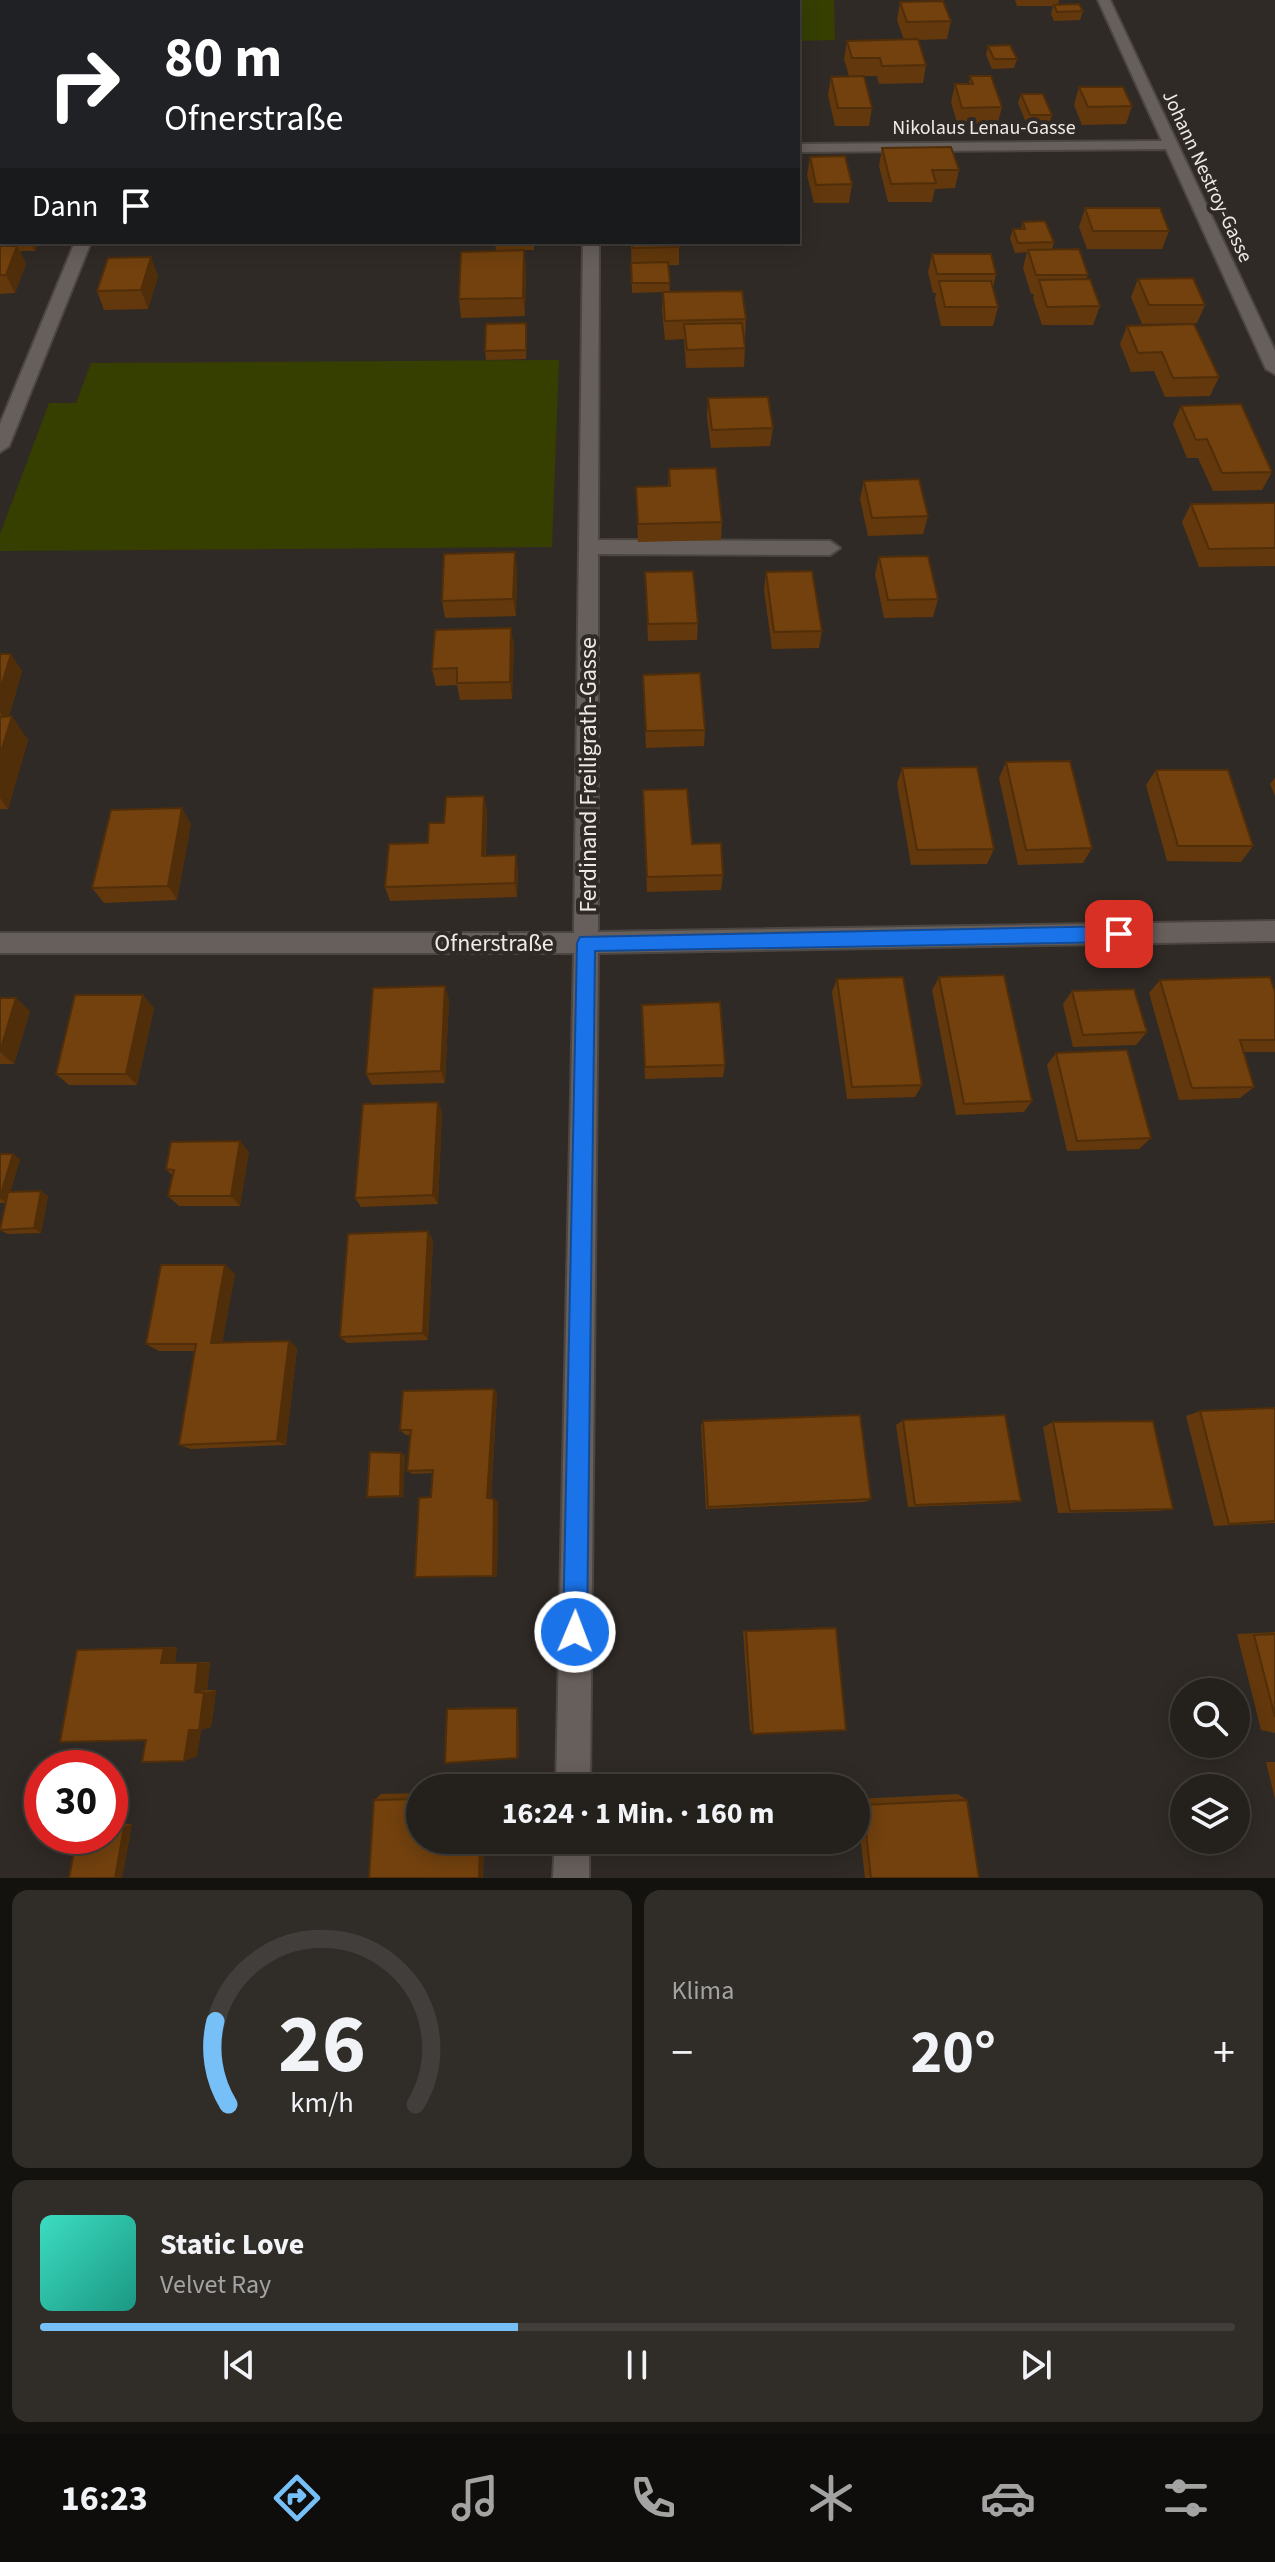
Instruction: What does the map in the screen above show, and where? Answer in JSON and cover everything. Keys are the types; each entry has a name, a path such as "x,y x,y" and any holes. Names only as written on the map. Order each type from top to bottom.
{"street":[{"name":"Johann Nestroy-Gasse","path":"1104,0 1275,369"},
{"name":"Nikolaus Lenau-Gasse","path":"800,148 1171,145"},
{"path":"0,446 82,244"},
{"name":"Ferdinand Freiligrath-Gasse","path":"573,1774 586,943 591,244"},
{"path":"589,547 830,548"},
{"name":"Ofnerstraße","path":"0,943 586,943 1275,931"},
{"path":"571,1878 572,1854"}],"green space":[{"path":"800,0 834,0 835,40 800,41"},
{"path":"559,360 552,547 0,551 0,534 49,403 76,403 91,363"}],"building":[{"path":"943,1 951,21 907,22 900,2"},
{"path":"1079,4 1083,11 1057,12 1054,5"},
{"path":"918,39 926,65 882,66 880,58 852,58 847,41"},
{"path":"1010,45 1017,59 994,59 988,46"},
{"path":"864,76 872,108 838,108 831,77"},
{"path":"970,76 991,76 1002,107 962,108 955,84 973,84"},
{"path":"1079,87 1123,87 1132,106 1088,107"},
{"path":"1021,94 1043,94 1052,115 1030,115"},
{"path":"951,147 959,170 932,170 936,183 891,184 882,148"},
{"path":"845,156 852,184 816,185 810,157"},
{"path":"1085,208 1160,208 1169,231 1093,231"},
{"path":"1045,221 1054,242 1018,243 1013,229 1025,229 1023,222"},
{"path":"632,244 679,244 679,247 633,248"},
{"path":"0,246 17,246 6,275 0,275"},
{"path":"1079,249 1088,275 1036,275 1028,250"},
{"path":"524,250 523,298 459,299 461,252"},
{"path":"932,254 991,254 996,274 937,274"},
{"path":"151,257 141,290 97,291 108,258"},
{"path":"668,262 670,283 632,283 631,263"},
{"path":"1193,278 1205,305 1149,305 1138,279"},
{"path":"1090,279 1100,306 1047,307 1039,280"},
{"path":"939,281 991,281 998,307 945,307"},
{"path":"742,291 746,319 665,321 663,292"},
{"path":"526,323 526,350 485,351 486,324"},
{"path":"742,323 745,348 687,350 684,324"},
{"path":"1194,324 1219,377 1173,378 1162,352 1138,353 1127,326"},
{"path":"768,397 773,428 712,430 708,398"},
{"path":"1241,404 1272,472 1222,473 1207,439 1196,440 1181,406"},
{"path":"716,468 722,522 638,524 636,487 670,486 669,469"},
{"path":"919,479 928,516 872,518 864,481"},
{"path":"1275,503 1275,548 1209,549 1191,504"},
{"path":"515,552 513,599 442,601 444,554"},
{"path":"928,556 938,599 888,600 879,557"},
{"path":"693,571 698,623 648,624 645,572"},
{"path":"812,571 822,631 774,632 766,572"},
{"path":"511,628 510,682 457,683 457,668 432,669 435,630"},
{"path":"0,654 11,654 0,690"},
{"path":"700,673 705,730 646,731 643,675"},
{"path":"12,716 0,755 0,717"},
{"path":"1070,761 1092,848 1026,850 1006,762"},
{"path":"977,767 994,849 917,850 902,768"},
{"path":"1156,770 1228,770 1253,846 1178,846"},
{"path":"687,789 692,844 721,843 723,875 647,877 643,790"},
{"path":"484,796 482,856 516,855 515,883 385,887 389,844 428,843 429,823 444,823 446,797"},
{"path":"182,808 168,886 92,888 111,810"},
{"path":"1004,975 1032,1101 964,1104 939,977"},
{"path":"903,977 922,1085 852,1087 837,979"},
{"path":"1270,977 1275,992 1275,1040 1240,1040 1254,1087 1192,1088 1160,980"},
{"path":"445,986 441,1071 366,1074 373,988"},
{"path":"1134,989 1147,1032 1083,1035 1072,991"},
{"path":"75,995 143,995 126,1074 56,1074"},
{"path":"0,998 16,998 0,1051"},
{"path":"720,1002 725,1065 645,1067 642,1005"},
{"path":"1127,1050 1151,1138 1077,1141 1056,1053"},
{"path":"438,1102 433,1195 355,1198 363,1104"},
{"path":"240,1141 231,1196 168,1196 174,1170 166,1169 171,1142"},
{"path":"0,1154 13,1154 0,1197"},
{"path":"41,1191 34,1228 0,1230 8,1192"},
{"path":"428,1231 423,1333 340,1337 348,1234"},
{"path":"161,1265 225,1265 211,1343 289,1341 277,1441 179,1445 196,1344 146,1344"},
{"path":"494,1389 487,1498 494,1499 493,1576 415,1577 419,1498 431,1497 433,1470 407,1471 411,1430 400,1430 403,1391"},
{"path":"1275,1408 1275,1521 1229,1524 1200,1411"},
{"path":"860,1415 871,1499 708,1507 703,1421"},
{"path":"1005,1415 1021,1501 915,1505 903,1420"},
{"path":"1153,1421 1173,1509 1070,1511 1053,1422"},
{"path":"370,1452 401,1453 400,1496 367,1497"},
{"path":"836,1628 846,1730 753,1734 746,1631"},
{"path":"1275,1634 1275,1717 1254,1635"},
{"path":"164,1648 161,1663 198,1663 195,1692 204,1693 199,1730 189,1730 184,1761 142,1762 146,1740 60,1742 77,1650"},
{"path":"517,1708 517,1758 445,1763 447,1709"},
{"path":"406,1799 406,1854 480,1854 479,1878 369,1878 374,1800"},
{"path":"967,1800 979,1878 871,1878 870,1805"},
{"path":"74,1854 119,1854 115,1878 69,1878"}],"route":[{"path":"575,1632 586,943 1119,934"}]}
